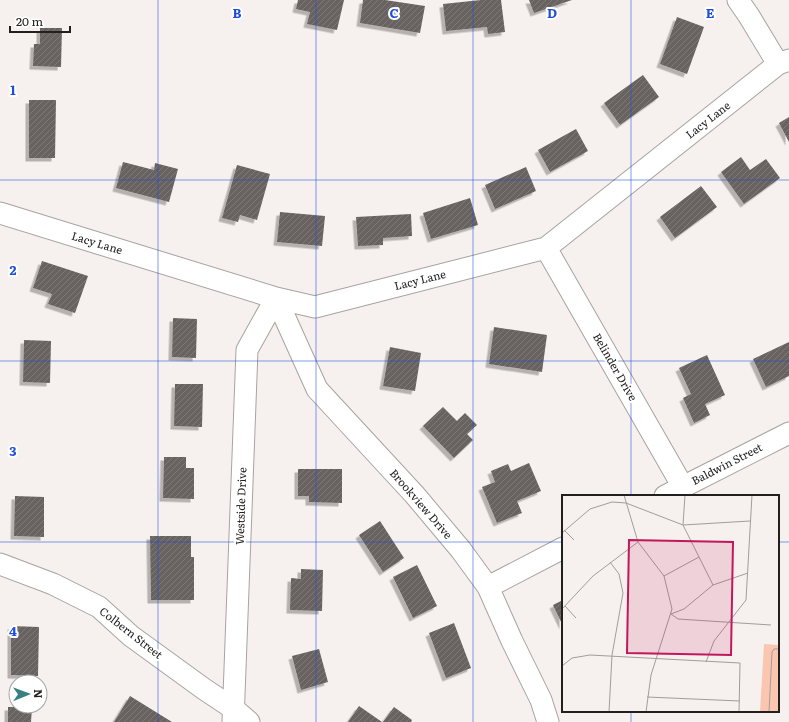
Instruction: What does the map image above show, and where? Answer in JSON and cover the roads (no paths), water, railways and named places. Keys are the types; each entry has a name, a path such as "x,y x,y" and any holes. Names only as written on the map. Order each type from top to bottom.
{"street":[{"path":"738,0 783,62"},
{"name":"Lacy Lane","path":"0,213 276,298 315,307 546,248 783,62"},
{"name":"Belinder Drive","path":"546,248 683,486"},
{"name":"Brookview Drive","path":"276,298 317,389 414,494 461,550 488,587 541,700 548,722"},
{"name":"Westside Drive","path":"239,718 247,350 276,298"},
{"name":"Baldwin Street","path":"667,495 789,433"},
{"path":"488,587 562,549"},
{"name":"Colbern Street","path":"0,564 53,584 99,607 131,636 204,689 239,718"}]}
